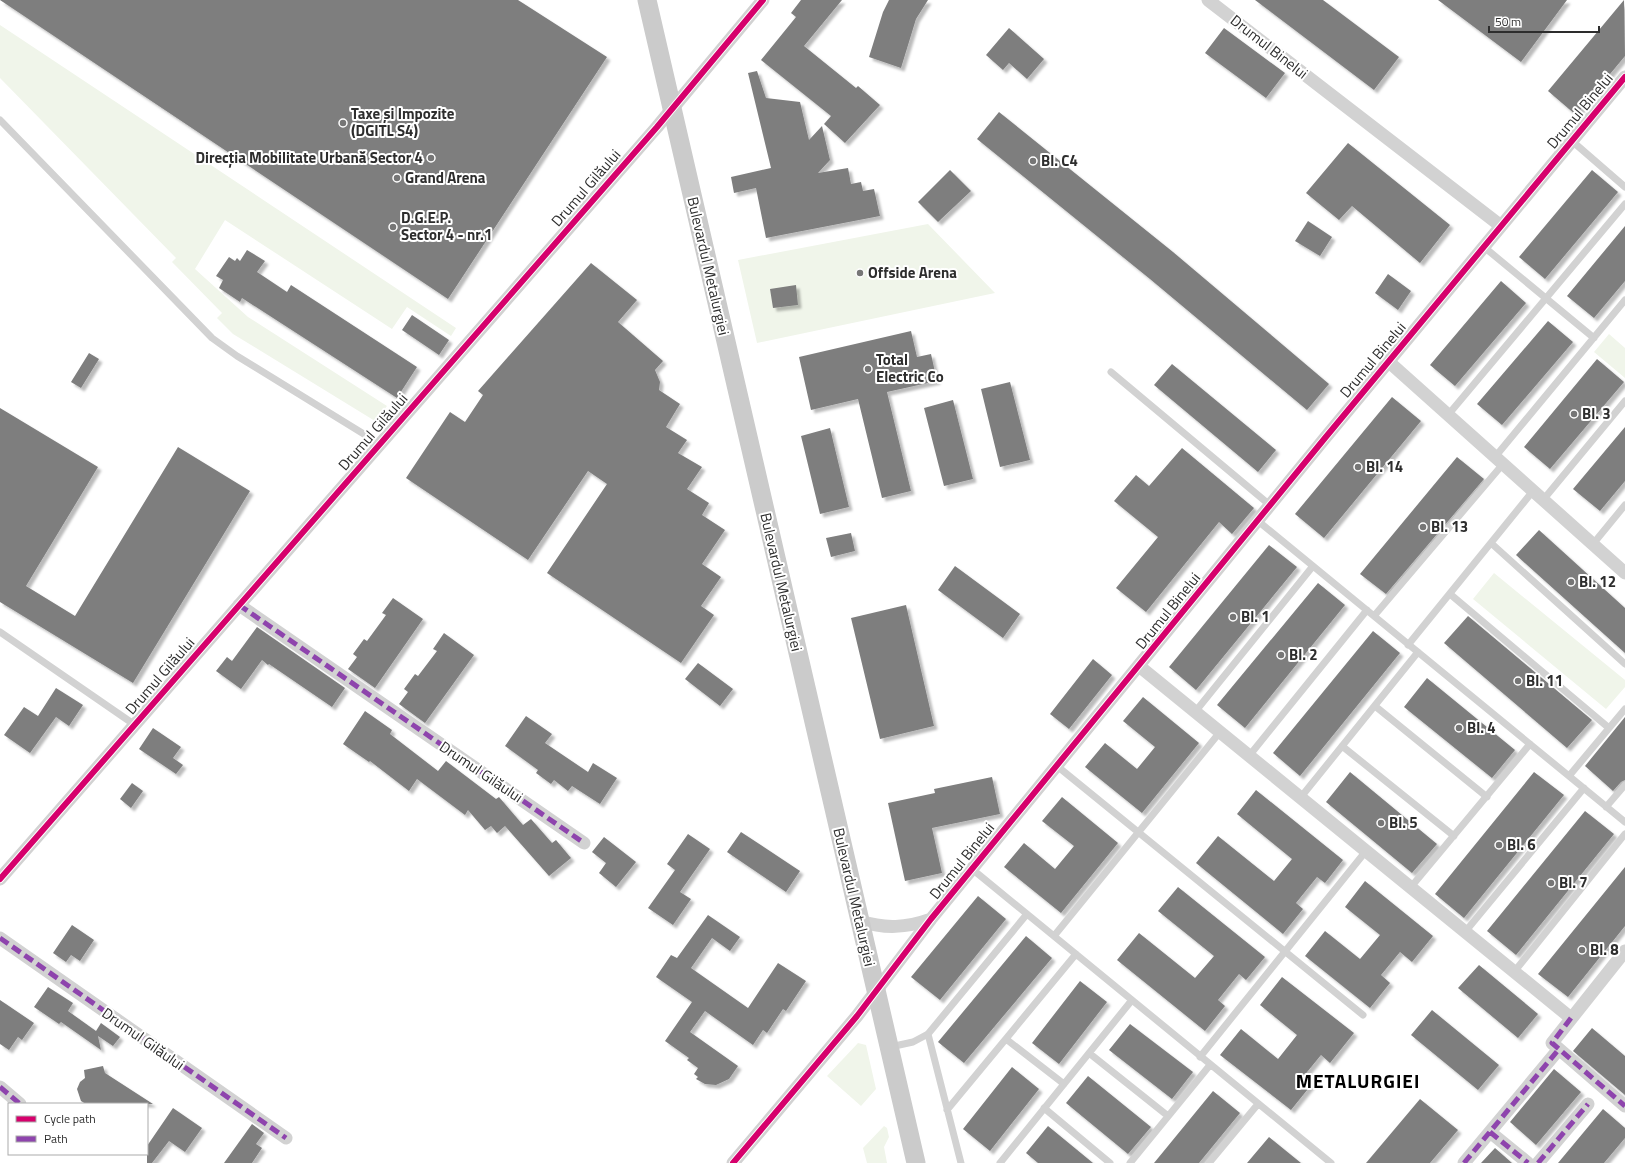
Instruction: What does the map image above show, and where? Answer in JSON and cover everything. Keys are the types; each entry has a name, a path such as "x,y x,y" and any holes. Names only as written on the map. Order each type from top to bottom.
{"main road":[{"name":"Bulevardul Metalurgiei","path":"647,0 916,1163"}],"street":[{"name":"Drumul Gilăului","path":"0,879 672,110 763,0"},
{"name":"Drumul Binelui","path":"1208,0 1502,226"},
{"name":"Drumul Binelui","path":"733,1163 876,992 901,956 931,919 1625,77"},
{"path":"1389,362 1625,573"},
{"name":"Drumul Gilăului","path":"239,605 584,843"},
{"path":"1139,666 1571,1018"},
{"path":"860,921 876,926 894,927 912,925 931,919"},
{"name":"Drumul Gilăului","path":"0,938 286,1138"},
{"path":"1625,951 1552,1043 1625,1106"},
{"path":"1464,1163 1559,1049"},
{"path":"0,1087 19,1103"},
{"path":"1538,1163 1588,1104"},
{"path":"1490,1132 1528,1163"}],"lane":[{"path":"0,120 212,338 237,356 380,444"},
{"path":"1572,141 1625,187"},
{"path":"1448,415 1625,204"},
{"path":"1484,247 1594,338"},
{"path":"1374,616 1625,300"},
{"path":"1111,372 1271,506"},
{"path":"1543,500 1625,401"},
{"path":"1408,645 1533,491"},
{"path":"1593,544 1625,505"},
{"path":"1258,521 1625,822"},
{"path":"1491,543 1625,664"},
{"path":"1195,712 1313,566"},
{"path":"1450,594 1609,728"},
{"path":"1249,756 1367,610"},
{"path":"0,632 135,725"},
{"path":"1300,797 1418,652"},
{"path":"1375,706 1487,797"},
{"path":"1569,776 1625,709"},
{"path":"1054,936 1220,732"},
{"path":"1411,888 1530,744"},
{"path":"1342,746 1454,836"},
{"path":"1057,766 1363,1015"},
{"path":"1606,807 1625,785"},
{"path":"1465,932 1584,788"},
{"path":"1514,972 1625,834"},
{"path":"1200,1057 1366,851"},
{"path":"972,869 1331,1163"},
{"path":"889,1047 913,1042 928,1034 1026,914"},
{"path":"947,1110 1076,954"},
{"path":"1010,1163 1002,1160 1132,1000"},
{"path":"928,1034 961,1163"},
{"path":"1006,1039 1064,1084"},
{"path":"1089,1053 1168,1116"},
{"path":"1130,1163 1210,1065"},
{"path":"1209,1163 1258,1104"},
{"path":"1044,1108 1110,1163"}],"shaded area":[{"path":"0,25 456,328 451,336 407,307 392,329 225,220 195,269 248,317 387,406 375,421 233,334 217,318 222,313 172,262 176,258 0,78"},
{"path":"928,224 995,293 757,343 738,260"},
{"path":"1609,334 1625,348 1625,378 1594,352"},
{"path":"1494,573 1625,680 1625,687 1606,709 1473,599"},
{"path":"858,1043 866,1045 876,1089 861,1106 827,1076"},
{"path":"884,1126 887,1128 889,1137 884,1147 887,1163 867,1163 863,1148"}],"building":[{"name":"Grand Arena","path":"0,0 518,0 607,57 448,299"},
{"path":"801,0 842,0 804,46 856,88 858,86 880,105 845,143 824,124 831,116 761,60 796,17 791,13"},
{"path":"889,0 928,0 916,19 901,68 869,57 883,12"},
{"path":"1255,0 1323,0 1399,57 1374,90"},
{"path":"1438,0 1567,0 1521,62"},
{"path":"1624,0 1625,56 1576,115 1548,91"},
{"path":"1009,28 1044,59 1027,79 1009,63 1003,70 986,55"},
{"path":"1224,28 1285,73 1266,98 1205,53"},
{"path":"757,71 766,98 800,102 809,140 822,126 830,160 818,173 848,168 851,184 861,182 863,191 874,189 880,216 766,238 756,188 734,193 731,177 771,168 748,73"},
{"path":"999,112 1173,252 1329,384 1307,410 1150,279 977,139"},
{"path":"1348,143 1450,225 1420,263 1352,206 1339,220 1306,193"},
{"path":"950,170 971,191 938,222 918,202"},
{"path":"1592,170 1618,192 1545,279 1519,257"},
{"path":"1308,221 1332,237 1320,256 1295,241"},
{"path":"1625,226 1625,281 1594,318 1567,296"},
{"path":"247,250 265,261 257,272 287,292 291,285 417,367 397,398 242,298 240,302 219,288 223,280 216,276 229,257 235,261 237,258 240,261"},
{"path":"591,263 637,300 618,322 663,361 655,370 660,382 659,390 680,404 666,427 687,440 678,453 702,467 687,489 709,503 702,515 725,530 702,564 721,577 701,606 714,615 681,663 547,573 607,484 588,471 528,560 406,478 450,412 465,422 483,395 478,391"},
{"path":"1388,274 1411,291 1398,310 1375,293"},
{"path":"1501,281 1526,303 1455,386 1430,365"},
{"path":"796,285 798,305 773,308 770,289"},
{"path":"412,315 449,340 439,355 402,330"},
{"path":"1548,321 1573,342 1502,425 1477,404"},
{"name":"Total Electric Co","path":"911,331 917,357 931,354 937,381 887,392 911,491 882,498 858,399 811,410 799,357"},
{"path":"89,353 99,359 81,388 71,382"},
{"name":"Bl. 3","path":"1597,359 1624,382 1550,469 1524,447"},
{"path":"1172,364 1276,450 1258,472 1154,385"},
{"path":"1010,382 1030,460 1000,467 981,389"},
{"name":"Bl. 14","path":"1392,397 1421,421 1324,538 1295,514"},
{"path":"953,400 973,479 944,486 924,408"},
{"path":"0,408 98,467 26,586 75,616 178,447 250,491 133,683 0,602"},
{"path":"1625,427 1625,481 1600,511 1573,489"},
{"path":"830,428 849,507 820,514 801,436"},
{"path":"1182,448 1254,508 1232,534 1219,522 1146,612 1116,588 1158,537 1114,501 1136,475 1149,486"},
{"name":"Bl. 13","path":"1457,457 1484,479 1386,594 1360,574"},
{"name":"Bl. 12","path":"1539,530 1625,608 1625,653 1516,555"},
{"path":"851,533 855,551 831,557 826,538"},
{"name":"Bl. 1","path":"1269,545 1297,567 1196,690 1169,667"},
{"path":"955,566 1020,614 1003,638 938,590"},
{"name":"Bl. 2","path":"1318,583 1345,605 1245,728 1217,705"},
{"path":"393,598 423,619 375,688 348,669 357,657 353,654 364,639 367,641 386,615 382,613"},
{"path":"906,605 934,726 880,739 851,618"},
{"name":"Bl. 11","path":"1468,616 1592,720 1567,748 1444,643"},
{"path":"257,627 345,688 332,707 262,660 241,689 216,671 227,657 232,661"},
{"path":"1373,631 1400,653 1300,776 1273,753"},
{"path":"444,633 474,655 425,723 399,704 408,692 404,689 415,674 418,676 437,651 433,649"},
{"path":"1093,659 1112,675 1069,729 1050,714"},
{"path":"698,663 733,689 720,706 685,679"},
{"name":"Bl. 4","path":"1427,678 1515,750 1492,778 1404,707"},
{"path":"56,688 83,705 69,726 56,717 30,753 4,735 24,707 38,716"},
{"path":"1143,697 1199,743 1142,813 1085,767 1105,743 1137,769 1155,747 1123,721"},
{"path":"365,711 392,730 390,734 438,771 446,761 496,799 499,797 523,825 531,819 552,843 556,840 571,858 549,876 505,826 497,833 491,826 485,830 468,810 465,815 417,779 409,791 370,761 369,762 343,744"},
{"path":"526,716 552,734 545,743 588,772 593,763 617,778 600,804 572,786 568,791 554,780 551,784 536,773 538,770 505,746"},
{"path":"1625,717 1625,780 1621,782 1613,791 1585,766"},
{"path":"153,728 181,747 173,758 183,765 176,774 139,749"},
{"name":"Bl. 5","path":"1350,772 1437,844 1412,873 1326,802"},
{"name":"Bl. 6","path":"1534,772 1564,795 1464,918 1435,894"},
{"path":"992,777 1000,814 932,828 942,873 905,881 888,803 935,793 934,789"},
{"path":"132,783 143,791 131,808 120,799"},
{"path":"1256,790 1343,860 1325,883 1317,877 1296,903 1303,909 1283,934 1196,863 1218,836 1274,881 1292,859 1237,814"},
{"path":"1062,797 1118,843 1061,913 1004,867 1024,843 1055,869 1074,846 1042,821"},
{"name":"Bl. 7","path":"1585,811 1614,834 1516,955 1487,931"},
{"path":"741,832 800,871 786,892 727,852"},
{"path":"688,834 710,849 680,892 691,899 673,925 648,908 675,870 667,864"},
{"path":"604,837 636,862 616,887 599,873 606,863 592,852"},
{"name":"Bl. 8","path":"1625,867 1625,926 1568,997 1538,974"},
{"path":"1365,881 1433,936 1412,962 1400,952 1381,975 1390,983 1370,1008 1305,956 1325,931 1360,959 1380,935 1345,907"},
{"path":"1178,887 1265,957 1246,980 1239,974 1218,1000 1225,1006 1205,1031 1117,960 1139,933 1195,978 1214,956 1158,911"},
{"path":"978,896 1006,919 940,1000 911,977"},
{"path":"708,915 740,937 730,951 712,938 691,968 748,1008 778,963 806,981 786,1011 783,1009 767,1033 763,1030 753,1045 705,1011 690,1032 738,1066 729,1079 716,1085 705,1084 696,1079 698,1077 694,1074 698,1068 687,1060 689,1058 665,1041 692,1002 656,977 671,955 677,958"},
{"path":"72,925 94,940 80,961 71,955 66,962 53,953"},
{"path":"1026,936 1052,958 964,1063 938,1042"},
{"path":"1479,965 1538,1014 1518,1038 1458,988"},
{"path":"1282,977 1354,1033 1330,1063 1321,1055 1303,1077 1312,1084 1291,1110 1220,1055 1241,1029 1278,1059 1297,1035 1260,1005"},
{"path":"1080,981 1107,1002 1059,1064 1032,1043"},
{"path":"48,987 73,1003 68,1011 96,1031 101,1023 120,1037 113,1046 98,1036 101,1050 61,1022 59,1024 34,1007"},
{"path":"0,1000 34,1023 22,1040 18,1037 9,1050 0,1044"},
{"path":"1432,1010 1499,1065 1478,1090 1411,1035"},
{"path":"1130,1024 1193,1072 1172,1099 1109,1050"},
{"path":"1592,1028 1625,1056 1625,1095 1573,1051"},
{"path":"103,1066 105,1073 153,1104 84,1103 81,1101 77,1089 80,1082 85,1078 84,1070"},
{"path":"1012,1067 1039,1089 990,1151 963,1129"},
{"path":"1554,1069 1581,1092 1536,1145 1510,1122"},
{"path":"1088,1076 1151,1127 1128,1154 1066,1103"},
{"path":"1213,1091 1240,1113 1199,1163 1154,1163"},
{"path":"1420,1099 1458,1130 1430,1163 1366,1163"},
{"path":"173,1108 202,1128 185,1152 169,1141 152,1163 147,1163 148,1145"},
{"path":"1603,1109 1625,1128 1625,1138 1604,1163 1558,1163"},
{"path":"252,1124 264,1133 256,1144 262,1148 252,1163 224,1163"},
{"path":"1048,1126 1093,1163 1038,1163 1026,1153"},
{"path":"1269,1137 1301,1163 1247,1163"},
{"path":"1495,1148 1512,1163 1481,1163"}],"marked path":[{"path":"239,605 584,843"},
{"path":"0,938 286,1138"},
{"path":"1571,1018 1552,1043 1625,1106"},
{"path":"1464,1163 1559,1049"},
{"path":"0,1087 19,1103"},
{"path":"1538,1163 1588,1104"},
{"path":"1490,1132 1528,1163"}],"cycle path":[{"path":"0,879 657,127 763,0"},
{"path":"733,1163 857,1016 931,919 1325,438 1625,77"}],"place":[{"name":"Taxe și Impozite (DGITL S4)","path":"343,123"},
{"name":"Direcția Mobilitate Urbană Sector 4","path":"431,158"},
{"name":"Bl. C4","path":"1033,161"},
{"name":"Grand Arena","path":"397,178"},
{"name":"D.G.E.P. Sector 4 - nr.1","path":"393,227"},
{"name":"Offside Arena","path":"860,273"},
{"name":"Total Electric Co","path":"868,369"},
{"name":"Bl. 3","path":"1574,414"},
{"name":"Bl. 14","path":"1358,467"},
{"name":"Bl. 13","path":"1423,527"},
{"name":"Bl. 12","path":"1571,582"},
{"name":"Bl. 1","path":"1233,617"},
{"name":"Bl. 2","path":"1281,655"},
{"name":"Bl. 11","path":"1518,681"},
{"name":"Bl. 4","path":"1459,728"},
{"name":"Bl. 5","path":"1381,823"},
{"name":"Bl. 6","path":"1499,845"},
{"name":"Bl. 7","path":"1551,883"},
{"name":"Bl. 8","path":"1582,950"}],"district":[{"name":"METALURGIEI","path":"1358,1081"}]}
